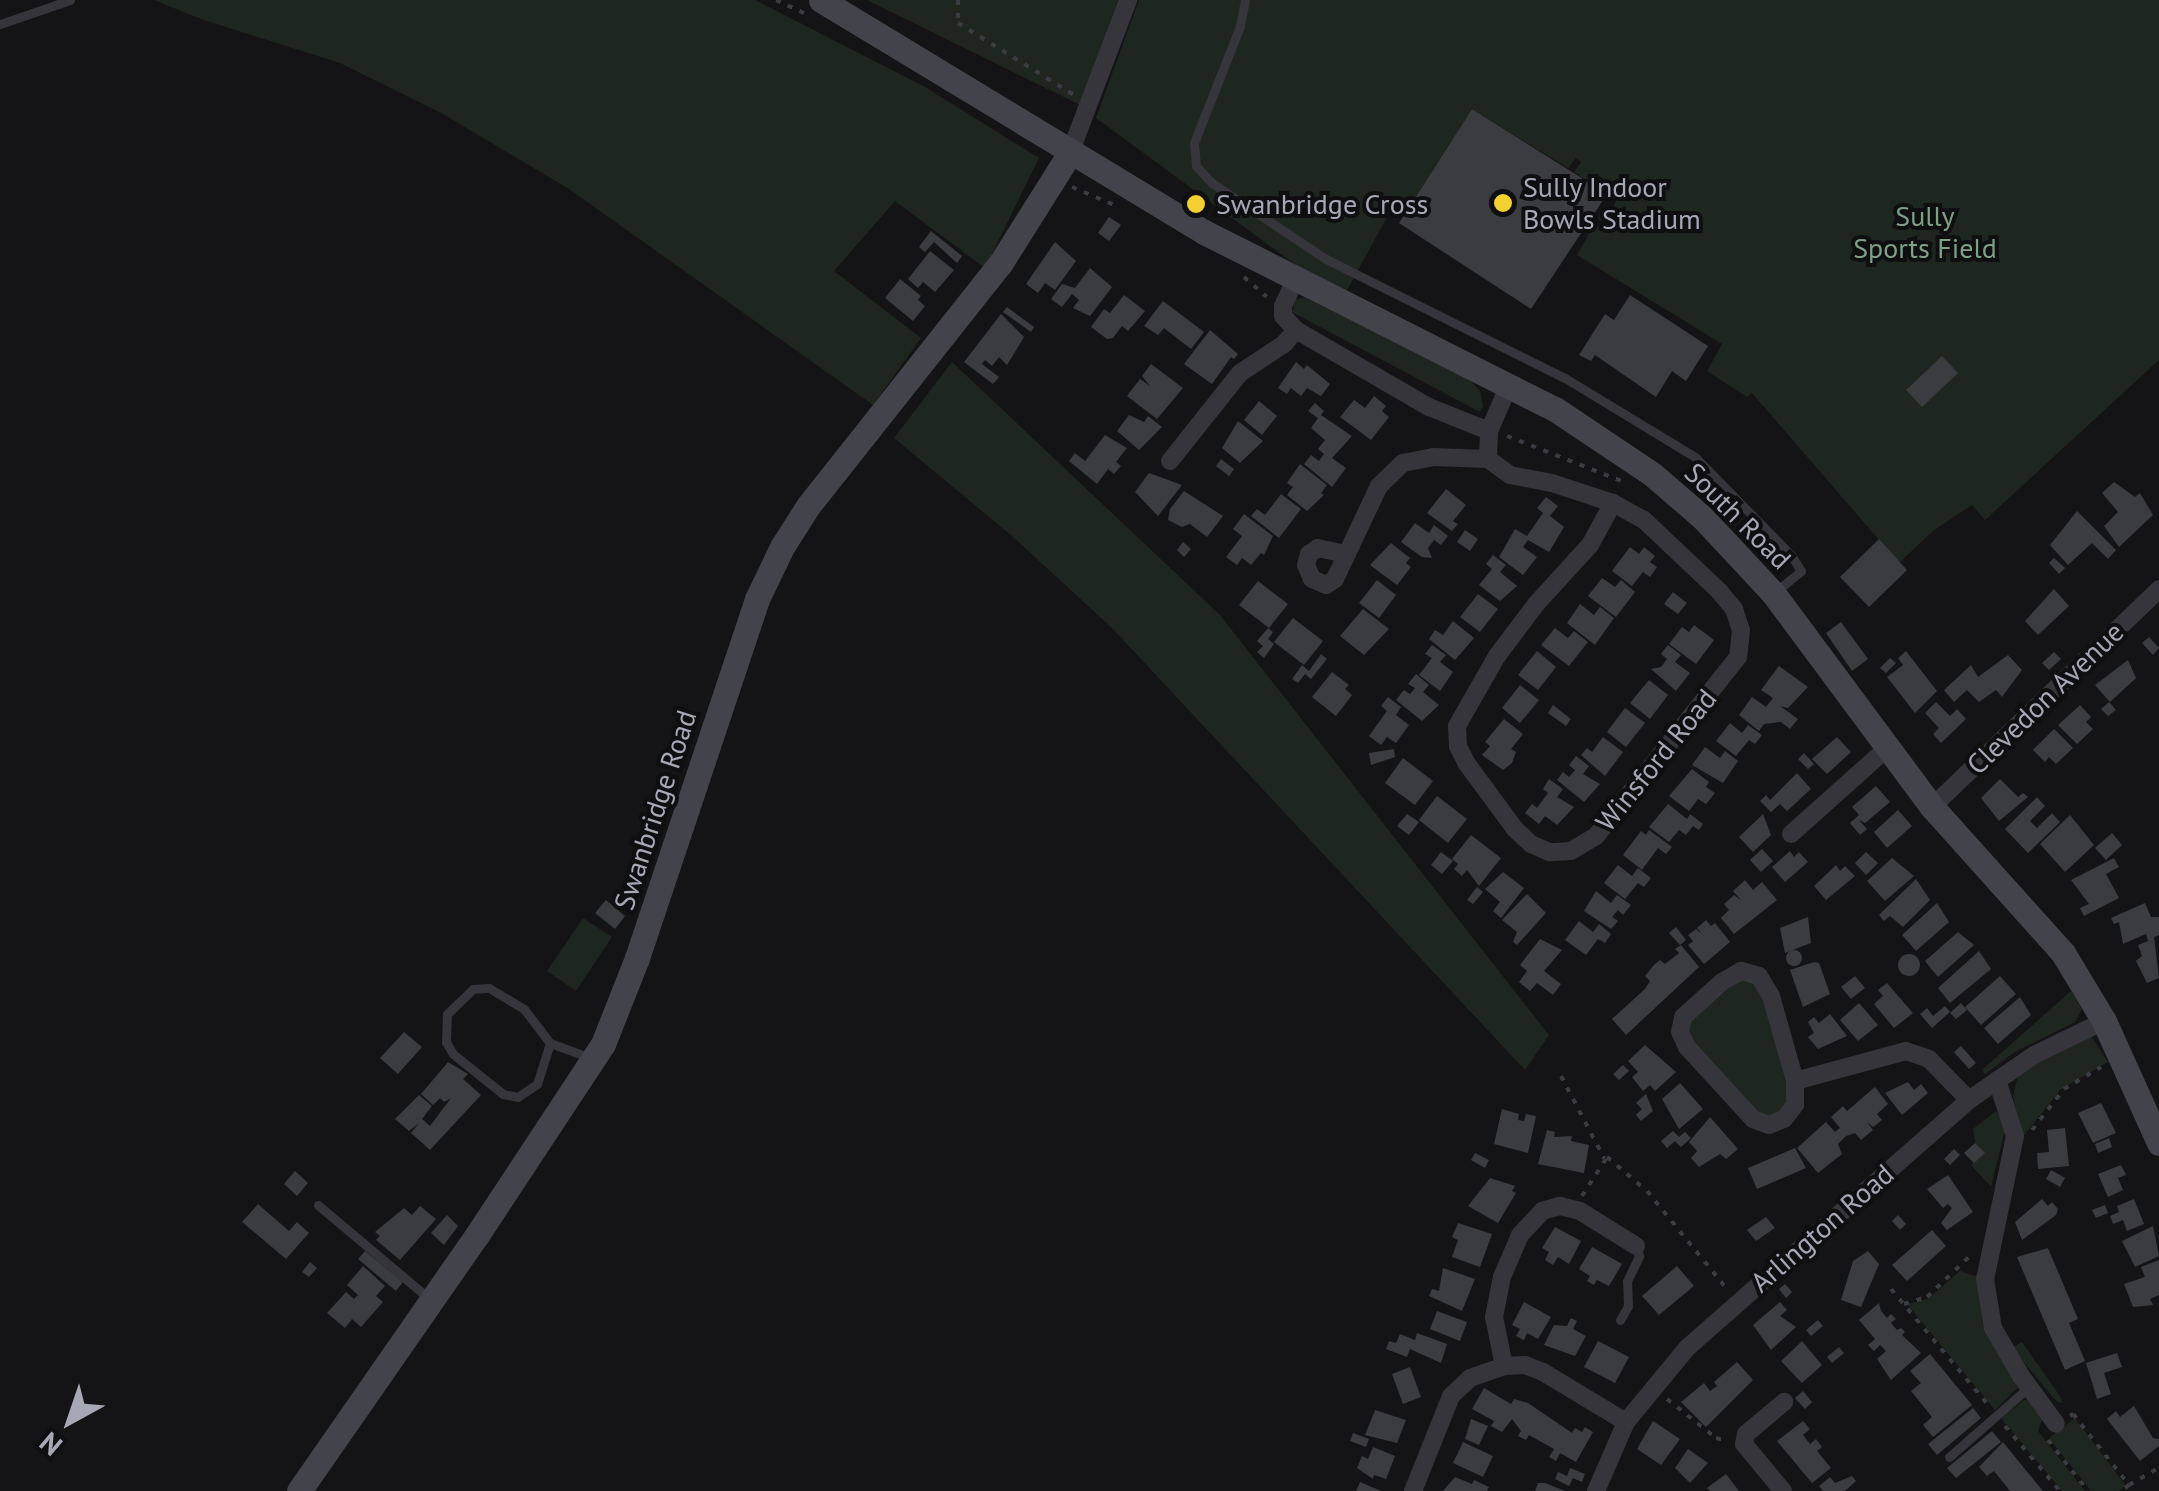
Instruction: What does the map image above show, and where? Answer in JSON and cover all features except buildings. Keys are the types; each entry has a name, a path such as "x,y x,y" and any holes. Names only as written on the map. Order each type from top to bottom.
{"main road":[{"name":"South Road","path":"821,0 1070,152 1294,280 1508,385 1602,438 1704,518 1773,594 1932,807 2063,953 2104,1021 2159,1143"},
{"name":"Swanbridge Road","path":"298,1491 594,1059 637,958 757,599 782,547 808,506 1000,264 1070,152"}],"street":[{"path":"1070,152 1128,0"},
{"path":"1294,280 1282,306 1283,316 1296,330 1429,407 1489,431"},
{"path":"1170,460 1240,373 1284,344 1296,330"},
{"path":"1346,554 1379,486 1403,463 1434,458 1488,459 1489,431 1508,385"},
{"name":"Winsford Road","path":"1488,459 1510,475 1552,483 1612,503 1669,539 1734,608 1741,630 1738,657 1596,836 1571,851 1549,852 1530,844 1516,830 1467,764 1458,746 1457,726 1497,656 1536,602 1590,545 1612,503"},
{"name":"Clevedon Avenue","path":"1932,807 2159,589"},
{"path":"1791,834 1886,749"},
{"path":"1741,972 1759,976 1770,996 1796,1082 1796,1105 1784,1119 1768,1124 1753,1120 1687,1046 1680,1032 1683,1017 1722,982 1741,972"},
{"name":"Arlington Road","path":"1596,1491 1626,1422 1652,1387 1737,1302 1969,1100 2034,1055 2104,1021"},
{"path":"1796,1082 1906,1051 1929,1059 1969,1100"},
{"path":"1996,1080 2014,1136 1985,1279 1993,1328 2056,1424"},
{"path":"1504,1366 1494,1317 1509,1257 1520,1235 1542,1211 1560,1206 1575,1208 1636,1246"},
{"path":"1413,1491 1451,1396 1470,1378 1504,1366 1543,1372 1626,1422"},
{"path":"1783,1491 1744,1444 1746,1434 1784,1402"}],"lane":[{"path":"0,24 70,0"},
{"path":"1245,0 1240,26 1194,144 1196,166 1212,184 1256,214 1356,273 1581,386 1694,457 1791,554 1800,571 1773,594"},
{"path":"550,1043 538,1084 518,1097 503,1094 453,1054 446,1042 447,1014 472,989 489,988 524,1009 550,1043 594,1059"},
{"path":"318,1205 431,1301"},
{"path":"1620,1320 1628,1306 1627,1281 1638,1256 1636,1246"},
{"path":"1949,1457 2029,1387"}],"path":[{"path":"958,0 958,23 1090,104"},
{"path":"2029,1134 2064,1090 2122,1059"},
{"path":"1561,1076 1604,1158 1648,1191 1737,1302"},
{"path":"1575,1208 1604,1158"},
{"path":"1904,1304 1927,1297 1976,1250"},
{"path":"1891,1289 2060,1491"},
{"path":"1652,1387 1716,1438 1744,1444"},
{"path":"2088,1491 2043,1434 2074,1414 2128,1485"},
{"path":"2121,1491 2159,1468"}],"green space":[{"path":"154,0 755,0 925,87 1039,158 985,268 895,201 834,271 921,338 873,405 569,189 443,114 340,63"},
{"path":"867,0 1118,0 1080,105"},
{"name":"Sully Sports Field","path":"1139,0 2159,0 2159,360 1985,520 1972,505 1934,530 1899,563 1752,393 1747,397 1707,371 1722,344 1577,255 1594,225 1601,228 1604,222 1598,218 1614,206 1618,195 1597,173 1589,182 1574,172 1581,162 1576,158 1568,168 1472,109 1403,216 1391,210 1346,292 1300,268 1096,118"},
{"path":"1304,297 1470,380 1480,391 1480,412 1292,312 1295,300"},
{"path":"952,362 1220,615 1549,1035 1525,1070 1112,628 1012,536 894,438"},
{"path":"583,918 612,937 576,991 547,971"},
{"path":"1742,978 1755,981 1764,995 1789,1096 1785,1110 1771,1117 1756,1112 1687,1034 1691,1020"},
{"path":"2071,991 2082,1009 2075,1022 2015,1052 1985,1074 1982,1070"},
{"path":"2091,1036 2108,1062 2060,1090 2021,1139 2013,1096 2018,1075 2028,1066"},
{"path":"1996,1111 2006,1126 1991,1187 1971,1165 1984,1153 1975,1143 1973,1129"},
{"path":"1960,1271 1978,1277 1983,1323 2018,1387 1995,1410 1907,1304 1928,1299"},
{"path":"2022,1342 2063,1403 2057,1402 2012,1348"},
{"path":"2024,1400 2034,1401 2043,1417 2038,1431 2085,1491 2062,1491 2001,1418"},
{"path":"2075,1418 2126,1486 2119,1491 2091,1491 2049,1438"}],"place":[{"name":"Sully Indoor Bowls Stadium","path":"1503,203"},
{"name":"Swanbridge Cross","path":"1196,204"}]}
